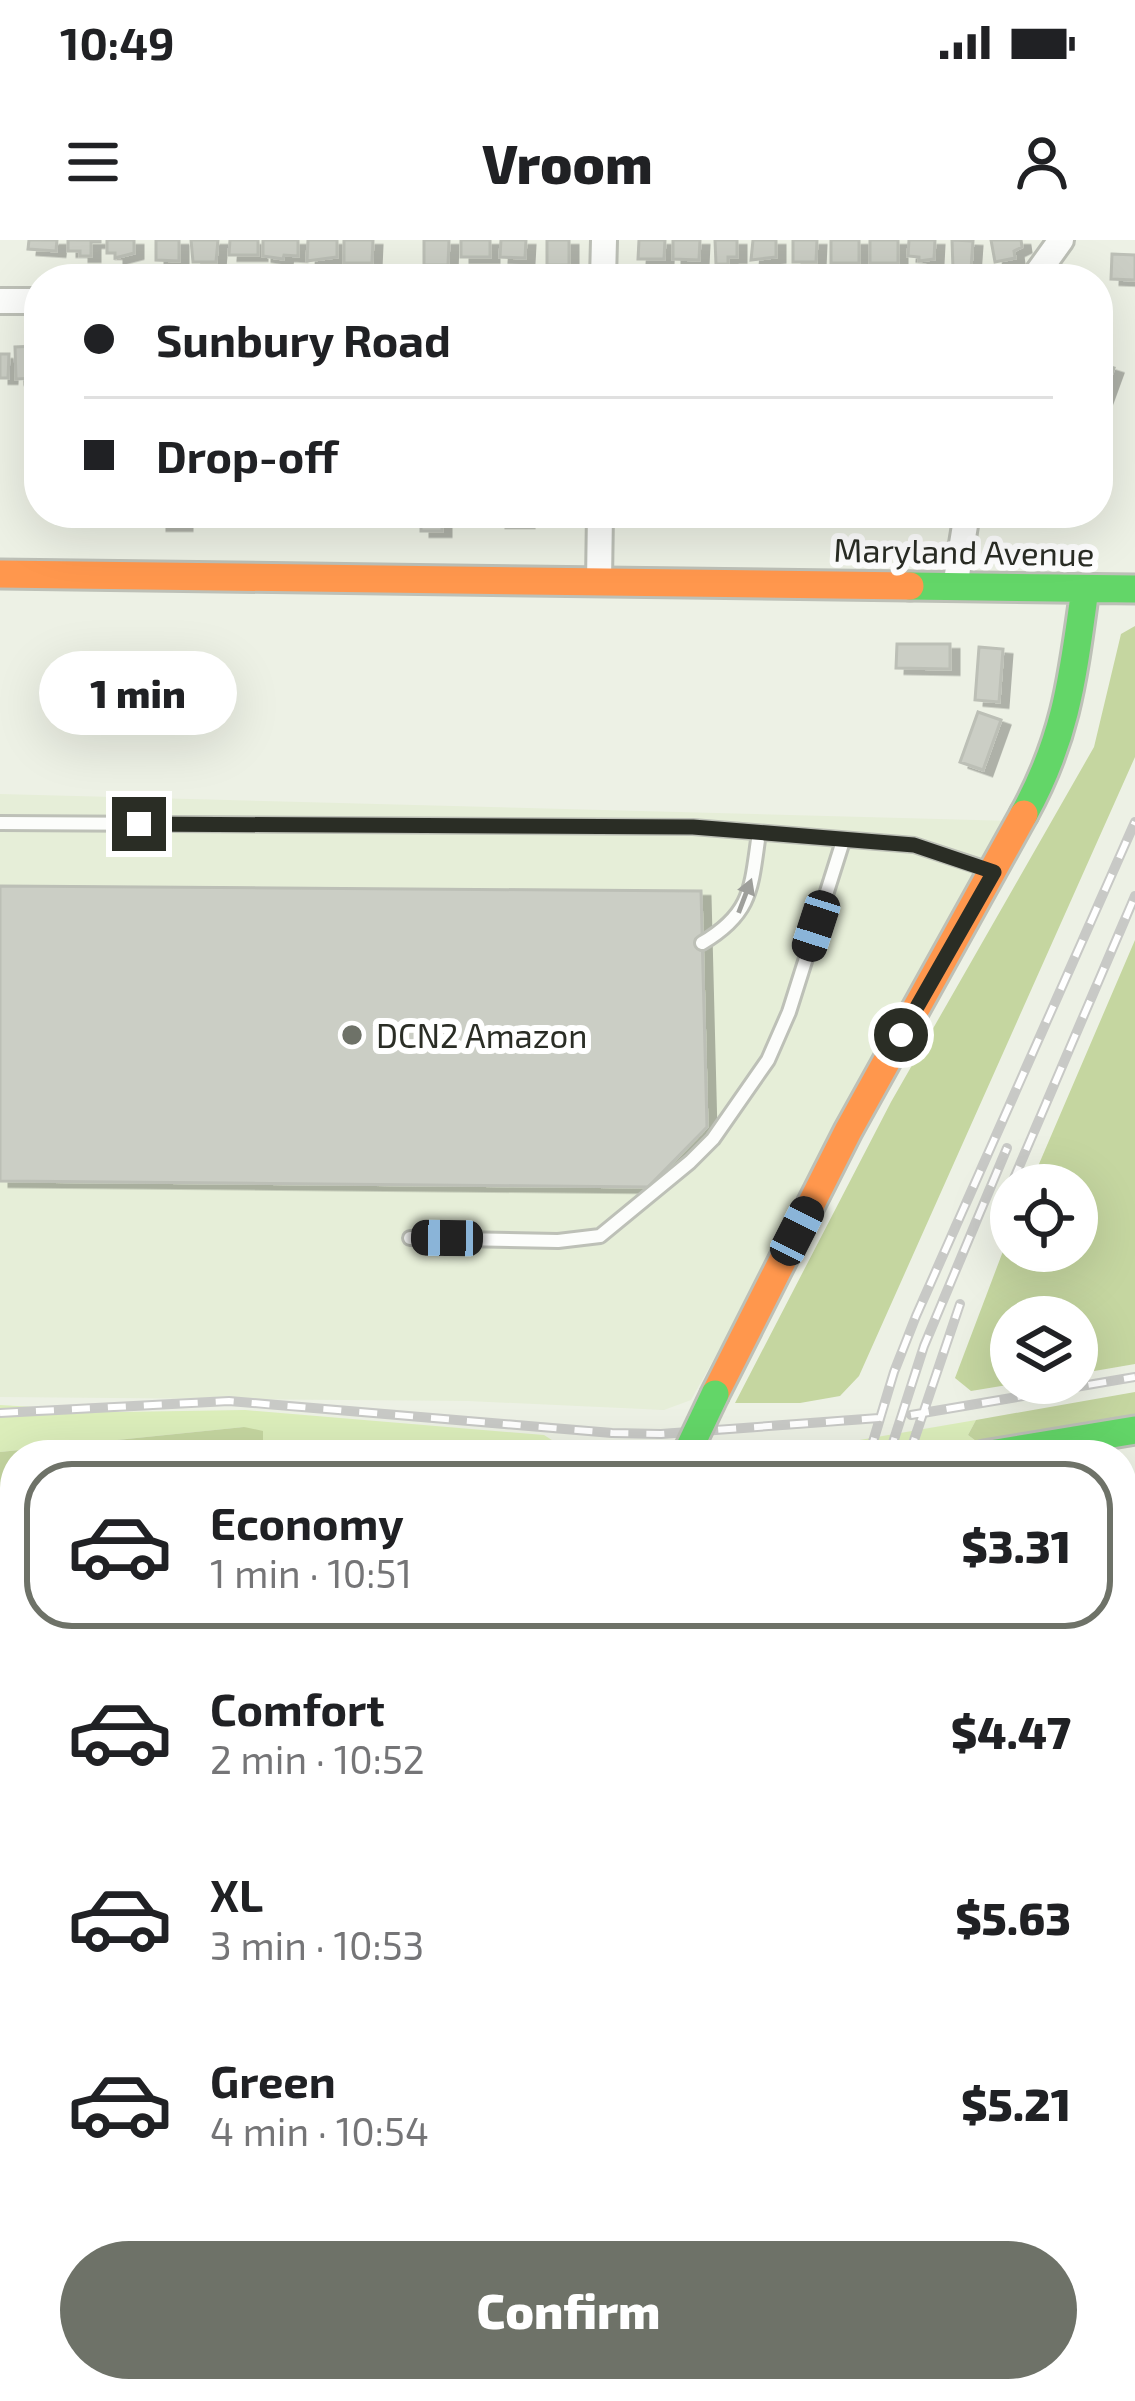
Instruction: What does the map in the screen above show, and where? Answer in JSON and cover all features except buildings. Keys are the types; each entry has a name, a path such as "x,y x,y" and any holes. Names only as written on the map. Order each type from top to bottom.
{"main road":[{"name":"Maryland Avenue","path":"0,574 1135,589"},
{"path":"693,1440 848,1131 1054,755 1067,714 1084,589"},
{"path":"1075,1440 1135,1430"}],"street":[{"path":"599,581 600,528"},
{"path":"955,586 965,528"}],"lane":[{"path":"0,823 693,827 914,845 994,872"},
{"path":"702,943 729,927 743,908 759,832"},
{"path":"410,1238 558,1241 600,1236 690,1162 713,1139 768,1060 789,1012 843,841"}],"shaded area":[{"path":"0,794 1013,821 691,1400 664,1410 468,1401 0,1397"}],"green space":[{"path":"1135,626 1135,757 859,1376 840,1396 800,1403 735,1403 891,1102 1094,747 1121,634"},
{"path":"1135,940 1135,1364 1098,1370 1098,1296 990,1296 990,1388 971,1391 955,1378 995,1272 1098,1272 1098,1164 1039,1164"},
{"path":"1135,1392 1135,1418 1004,1440 975,1440 968,1435 976,1420 1067,1404 1098,1404 1098,1399"},
{"path":"0,1405 120,1412 245,1410 544,1435 552,1440 256,1440 244,1427 117,1440 0,1440"},
{"path":"976,1420 968,1435 975,1440 859,1440"},
{"path":"244,1427 263,1431 263,1440 117,1440"}],"railway":[{"path":"874,1440 916,1316 1135,822"},
{"path":"1020,1164 1135,896"},
{"path":"894,1440 924,1346 1007,1148"},
{"path":"914,1440 960,1304"},
{"path":"911,1415 1135,1377"},
{"path":"0,1413 229,1401 661,1434 879,1418"}],"traffic: fast":[{"path":"910,586 1135,589"},
{"path":"1024,814 1059,731 1085,589"},
{"path":"693,1440 715,1394"},
{"path":"1075,1440 1135,1430"}],"traffic: slow":[{"path":"0,574 910,586"},
{"path":"715,1394 848,1131 1024,814"}],"place":[{"name":"DCN2 Amazon","path":"352,1035"}],"route":[{"path":"139,824 693,827 914,845 994,872 901,1035"}]}
